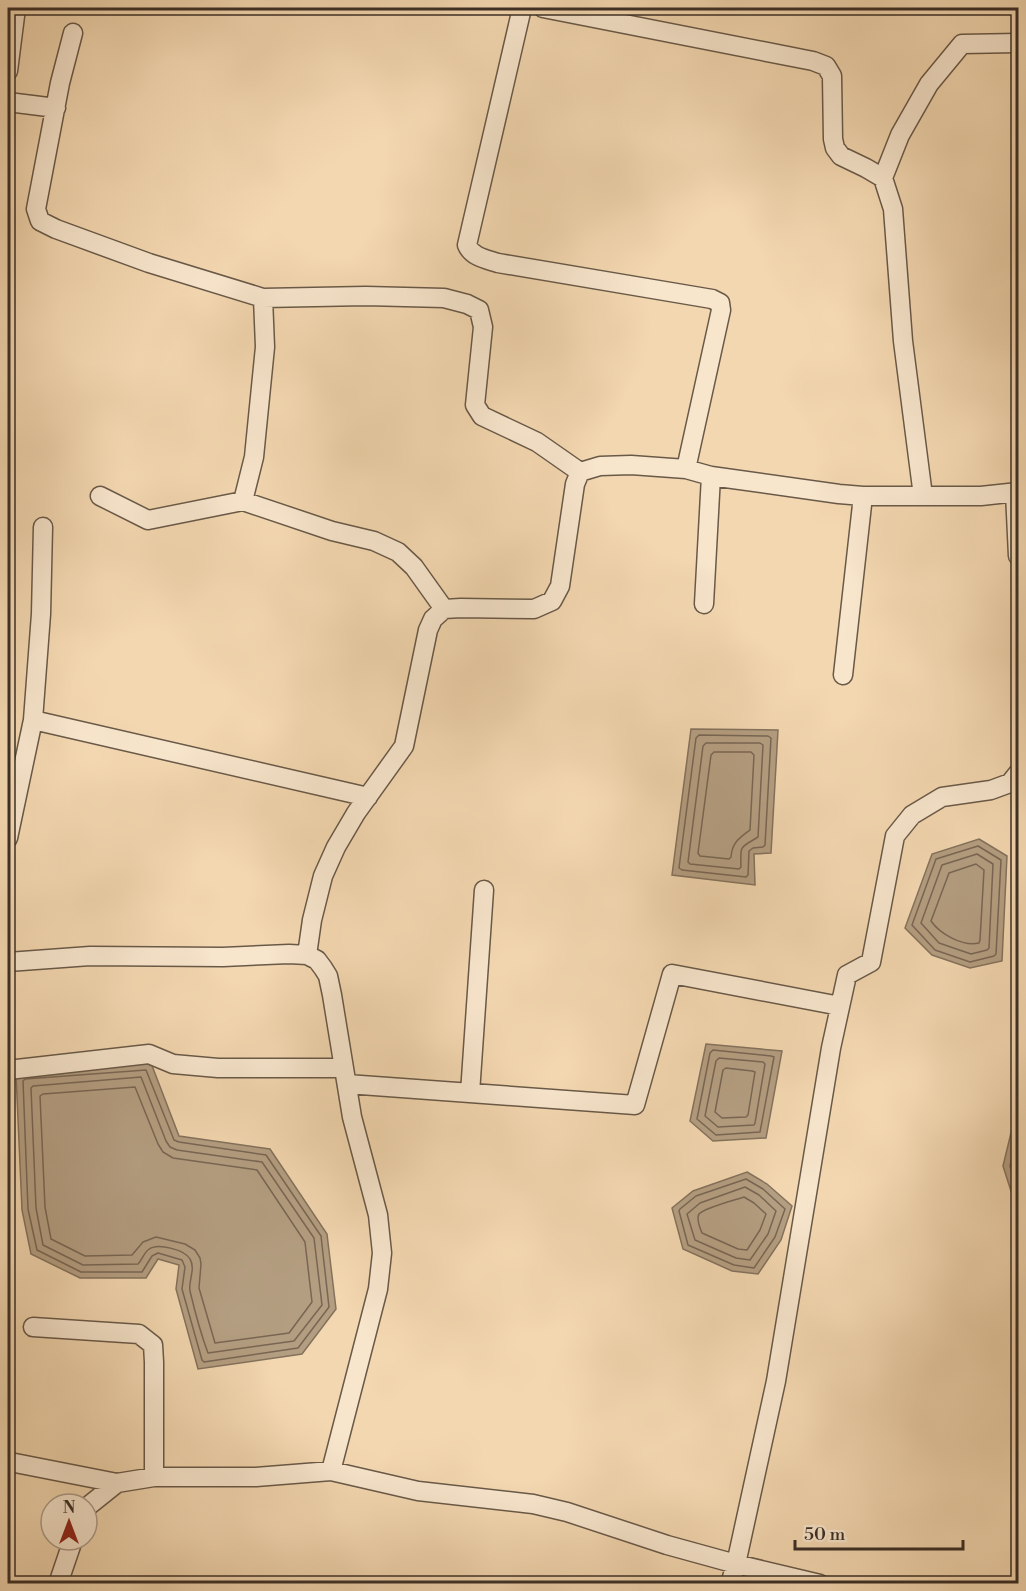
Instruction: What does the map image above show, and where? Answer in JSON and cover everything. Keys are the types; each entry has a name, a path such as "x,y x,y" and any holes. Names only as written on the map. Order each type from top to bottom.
{"street":[{"path":"8,71 16,8"},
{"path":"522,8 467,245 476,256 498,263 712,299 720,303 721,310 686,469"},
{"path":"543,8 813,61 825,66 832,76 833,139 836,148 841,156 883,178"},
{"path":"74,33 36,209 40,221 56,230 149,263 263,298 366,296 444,298 467,304 479,310 483,327 475,405 482,416 537,442 580,472"},
{"path":"923,496 903,341 893,209 883,178 900,135 929,84 962,44 1018,43"},
{"path":"8,102 56,108"},
{"path":"243,501 254,457 263,369 265,346 263,298"},
{"path":"580,472 600,466 631,465 686,469 711,476 863,496 981,496 1017,493 1018,556"},
{"path":"307,955 312,920 323,876 336,847 356,813 404,746 433,619 444,609 534,609 552,601 560,586 575,484 580,472"},
{"path":"704,604 711,476"},
{"path":"100,496 148,520 243,501 332,531 374,542 398,552 414,567 444,609"},
{"path":"843,675 863,496"},
{"path":"8,838 33,720 41,614 43,527"},
{"path":"33,720 368,797"},
{"path":"730,1584 776,1381 831,1048 840,1006 847,975 871,962 895,836 912,815 942,797 991,790 1010,783 1018,775"},
{"path":"470,1093 484,890"},
{"path":"8,962 90,956 223,957 289,954 307,955 317,960 328,976 352,1117 378,1215 382,1253 378,1289 331,1471"},
{"path":"8,1070 148,1054 173,1064 345,1076 470,1093 635,1105 672,974 840,1006"},
{"path":"33,1327 139,1334 153,1345 154,1478"},
{"path":"10,1462 117,1483 154,1478 256,1477 331,1471 418,1491 533,1504 567,1512 667,1545 820,1584"},
{"path":"99,1498 117,1483"},
{"path":"58,1584 67,1552"}],"water":[{"path":"691,729 778,730 771,853 754,854 755,885 672,875"},
{"path":"979,839 1007,856 1002,961 970,968 932,955 905,928 932,854"},
{"path":"706,1044 782,1051 766,1138 713,1141 690,1121"},
{"path":"151,1063 179,1136 270,1149 327,1234 336,1309 302,1354 198,1369 176,1289 179,1265 158,1259 146,1278 80,1278 31,1254 22,1210 16,1074"},
{"path":"1018,1104 1018,1192 1011,1191 1003,1166"},
{"path":"747,1172 767,1184 792,1206 781,1240 758,1274 732,1271 683,1249 672,1208 693,1191"}]}
